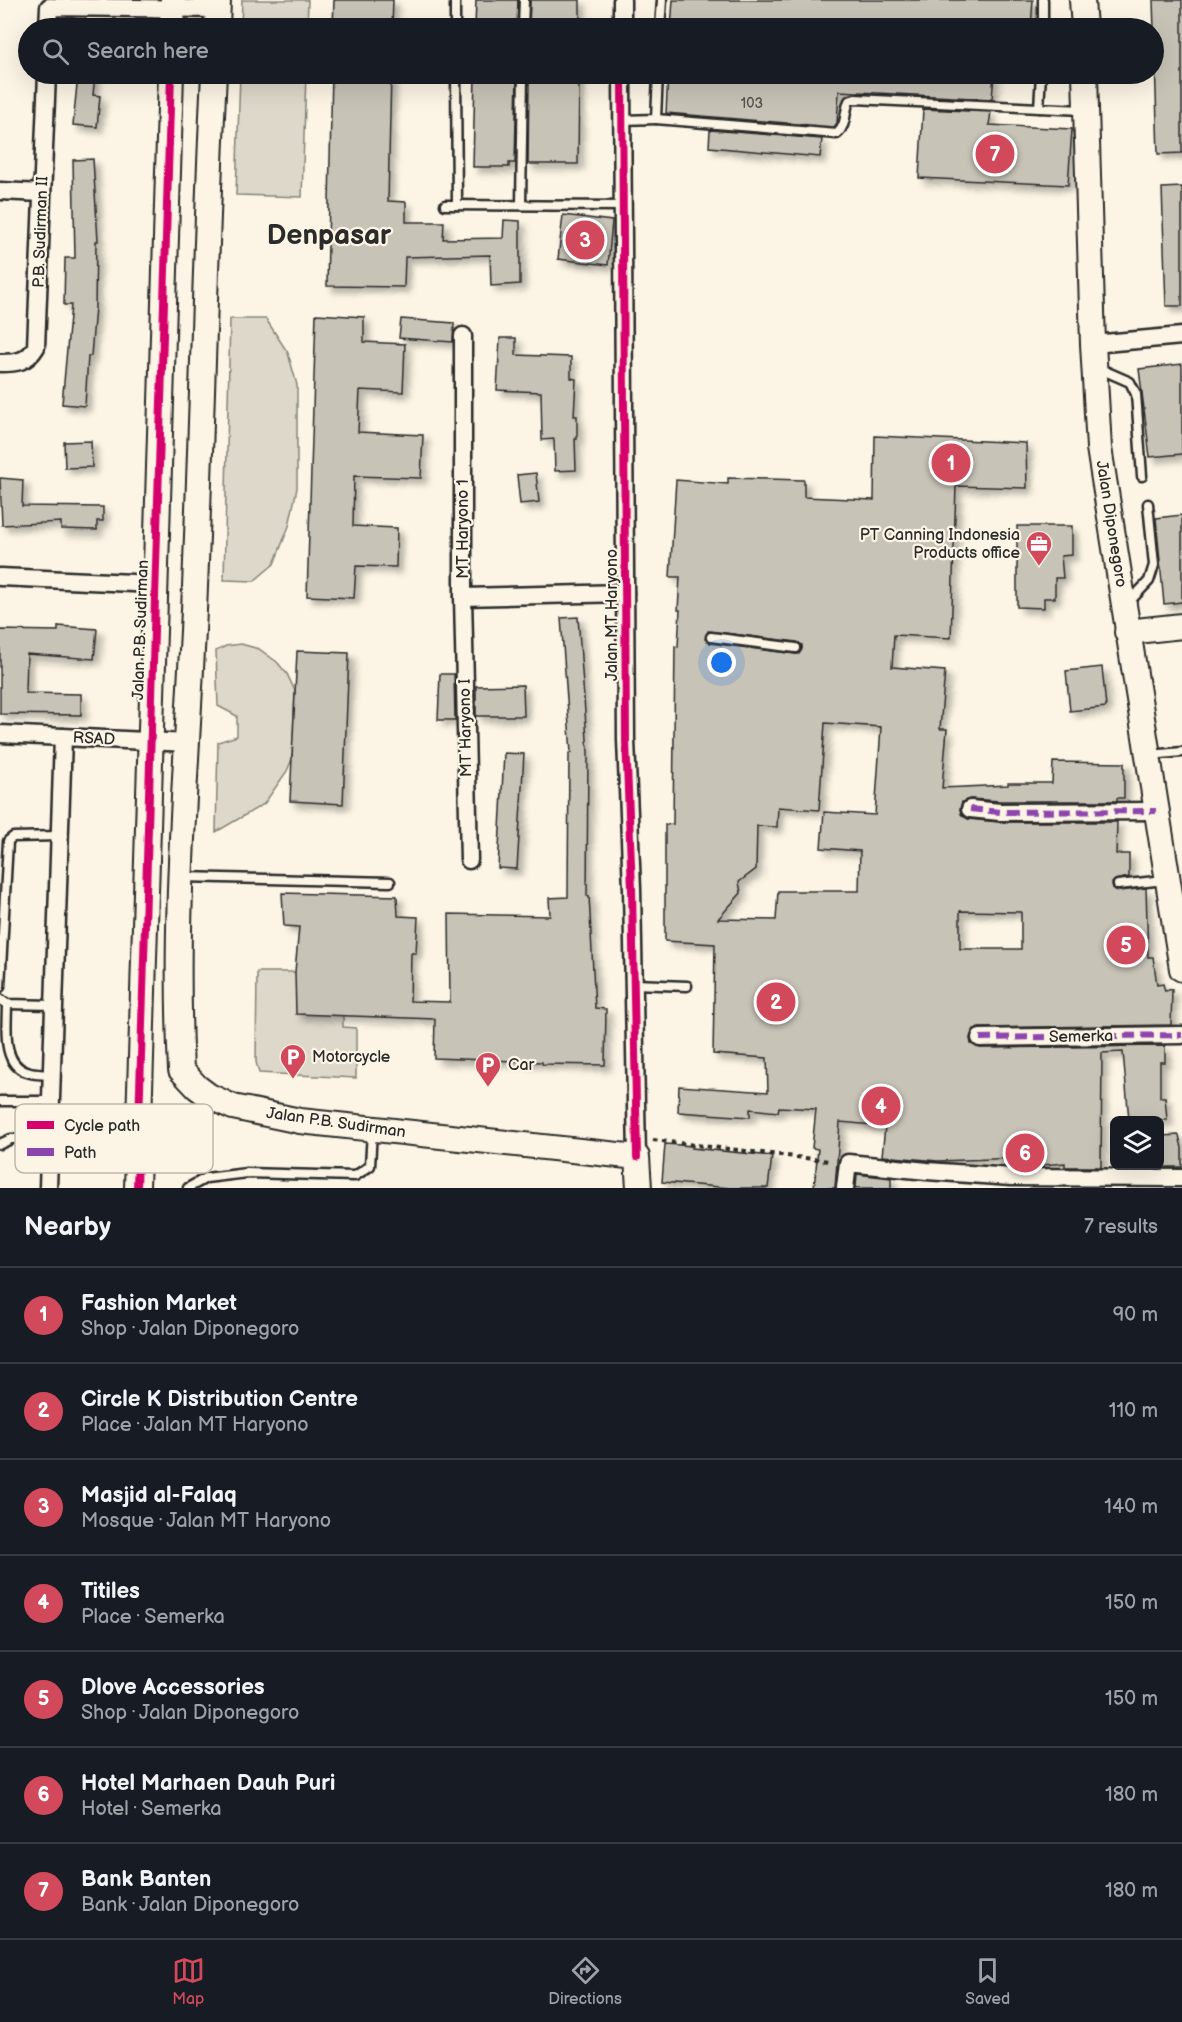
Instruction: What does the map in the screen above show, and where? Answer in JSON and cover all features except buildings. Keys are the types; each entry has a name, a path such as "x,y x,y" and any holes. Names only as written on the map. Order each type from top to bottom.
{"main road":[{"path":"1083,0 1084,18"},
{"name":"Jalan P.B. Sudirman","path":"138,1104 171,84"},
{"name":"Jalan P.B. Sudirman","path":"214,84 177,998 181,1070 197,1088 233,1107 300,1121 372,1130 637,1148"},
{"name":"Jalan Diponegoro","path":"1085,84 1099,448 1156,811 1174,879 1182,969"},
{"path":"1127,632 1182,626"},
{"path":"637,1148 639,1188"},
{"name":"Jalan P.B. Sudirman","path":"137,1173 137,1188"}],"street":[{"path":"622,0 622,18"},
{"path":"48,18 49,7 217,12"},
{"name":"P.B. Sudirman II","path":"0,363 15,363 29,358 36,347 46,84"},
{"name":"Jalan MT Haryono","path":"622,84 626,740 637,1148"},
{"path":"0,191 42,193"},
{"name":"MT Haryono 1","path":"463,336 463,597 625,593"},
{"path":"1094,355 1182,336"},
{"path":"0,577 156,584"},
{"name":"MT Haryono I","path":"463,597 469,860"},
{"name":"RSAD","path":"0,734 188,743"},
{"path":"51,1104 63,737"},
{"path":"970,809 1000,812 1156,811"},
{"name":"Semerka","path":"980,1038 1182,1035"},
{"path":"845,1188 849,1163 1011,1177 1182,1178"},
{"path":"48,1188 49,1173"}],"lane":[{"path":"455,0 455,18"},
{"path":"523,18 524,0"},
{"path":"661,18 662,0"},
{"path":"1043,0 1043,18"},
{"path":"456,84 457,205"},
{"path":"521,204 523,84"},
{"path":"656,119 658,84"},
{"path":"1039,108 1040,84"},
{"path":"622,120 656,119 837,134 842,130 849,101 855,99 1086,110"},
{"path":"445,205 623,206"},
{"path":"1094,355 1130,382 1136,394 1142,476"},
{"path":"1123,607 1149,581 1154,565 1148,504"},
{"path":"711,637 796,648"},
{"path":"1149,755 1182,752"},
{"path":"0,987 8,841 13,837 60,836"},
{"path":"182,877 390,882"},
{"path":"1118,885 1174,879"},
{"path":"634,984 687,986"},
{"path":"51,1075 27,1072 14,1064 7,1042 3,1002 54,1005"},
{"path":"0,1101 51,1101"},
{"path":"188,1188 207,1178 247,1173 355,1176 370,1166 372,1130"},
{"path":"0,1144 15,1139"}],"path":[{"path":"637,1148 669,1140 849,1163"}],"shaded area":[{"path":"242,0 308,0 307,18 241,18"},
{"path":"240,84 306,84 302,197 236,195"},
{"path":"230,319 266,319 288,353 297,385 297,488 289,526 274,564 254,581 224,580"},
{"path":"241,644 259,649 277,662 287,674 295,691 292,759 287,771 264,804 216,832 218,742 237,736 237,716 218,706 216,651 226,646"},
{"path":"257,972 295,972 343,1016 343,1027 356,1028 356,1078 259,1073 256,1062"}],"marked path":[{"path":"970,809 1000,812 1156,811"},
{"path":"980,1038 1182,1035"}],"cycle path":[{"path":"140,1104 171,84"},
{"path":"622,84 626,740 632,889 637,1157"},
{"path":"137,1173 137,1188"}],"place":[{"name":"Bank Banten","path":"995,154"},
{"name":"Masjid al-Falaq","path":"585,240"},
{"name":"Fashion Market","path":"951,463"},
{"name":"PT Canning Indonesia Products office","path":"1039,567"},
{"name":"Dlove Accessories","path":"1126,945"},
{"name":"Circle K Distribution Centre","path":"776,1002"},
{"name":"Motorcycle","path":"293,1080"},
{"name":"Car","path":"488,1088"},
{"name":"Titiles","path":"881,1106"},
{"name":"Hotel Marhaen Dauh Puri","path":"1025,1153"}],"district":[{"name":"Denpasar","path":"329,235"}]}
